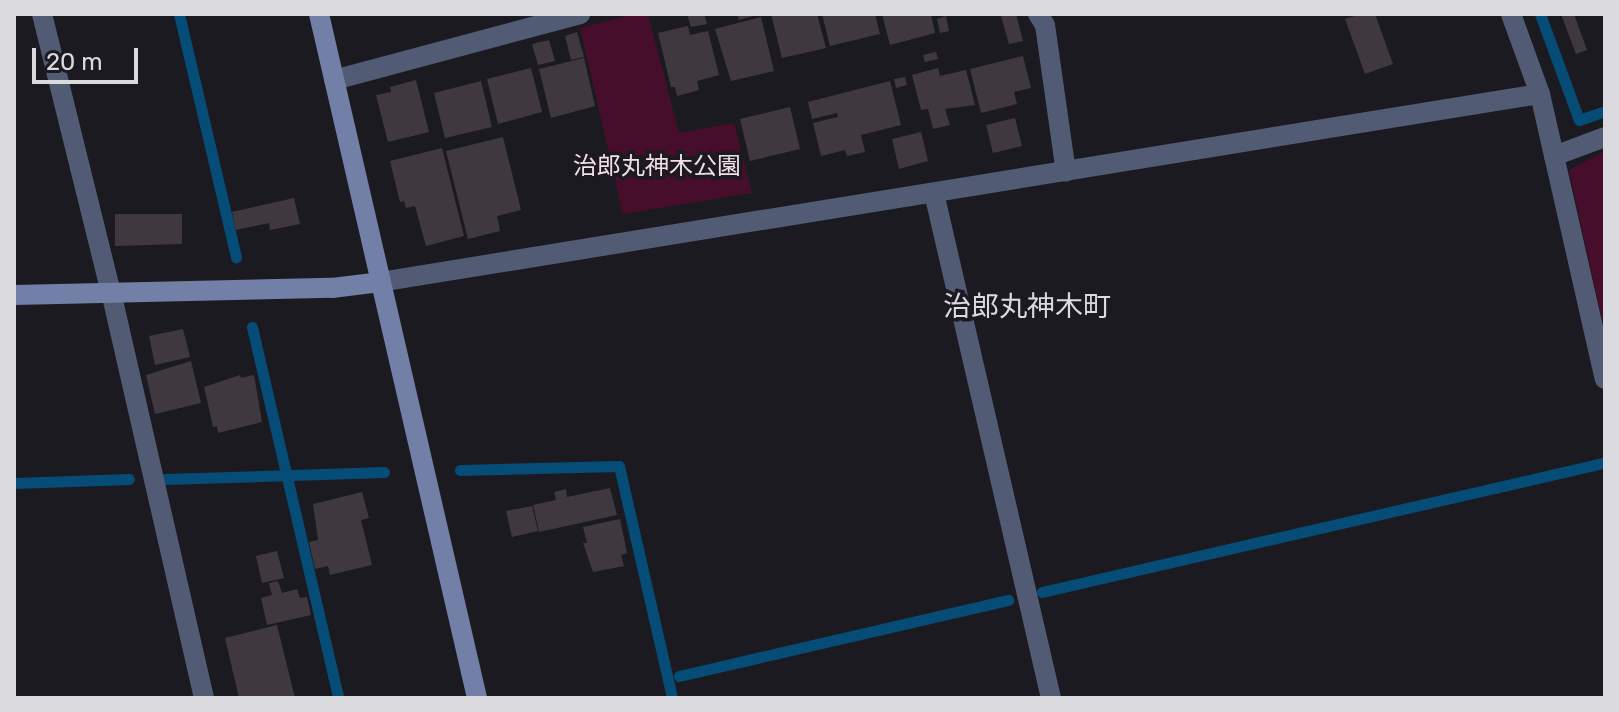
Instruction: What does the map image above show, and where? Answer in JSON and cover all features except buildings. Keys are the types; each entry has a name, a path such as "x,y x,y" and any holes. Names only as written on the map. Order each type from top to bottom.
{"street":[{"path":"42,14 111,292 204,698"},
{"path":"319,14 477,698"},
{"path":"334,80 580,14"},
{"path":"1038,14 1045,25 1066,172"},
{"path":"1511,14 1540,94 1605,379"},
{"path":"14,295 332,288 380,282 1540,94"},
{"path":"1554,156 1605,137"},
{"path":"934,193 1051,698"}],"green space":[{"name":"治郎丸神木公園","path":"635,14 648,14 679,133 734,123 752,193 623,214 580,28"},
{"path":"1605,151 1605,333 1569,170"}],"waterway":[{"path":"179,14 236,257"},
{"path":"1540,14 1579,120 1605,111"},
{"path":"252,327 338,698"},
{"path":"1042,592 1603,463"},
{"path":"460,470 619,466 672,698"},
{"path":"165,479 384,472"},
{"path":"14,483 129,479"},
{"path":"679,676 1008,600"}],"district":[{"name":"治郎丸神木町","path":"1027,307"}]}
